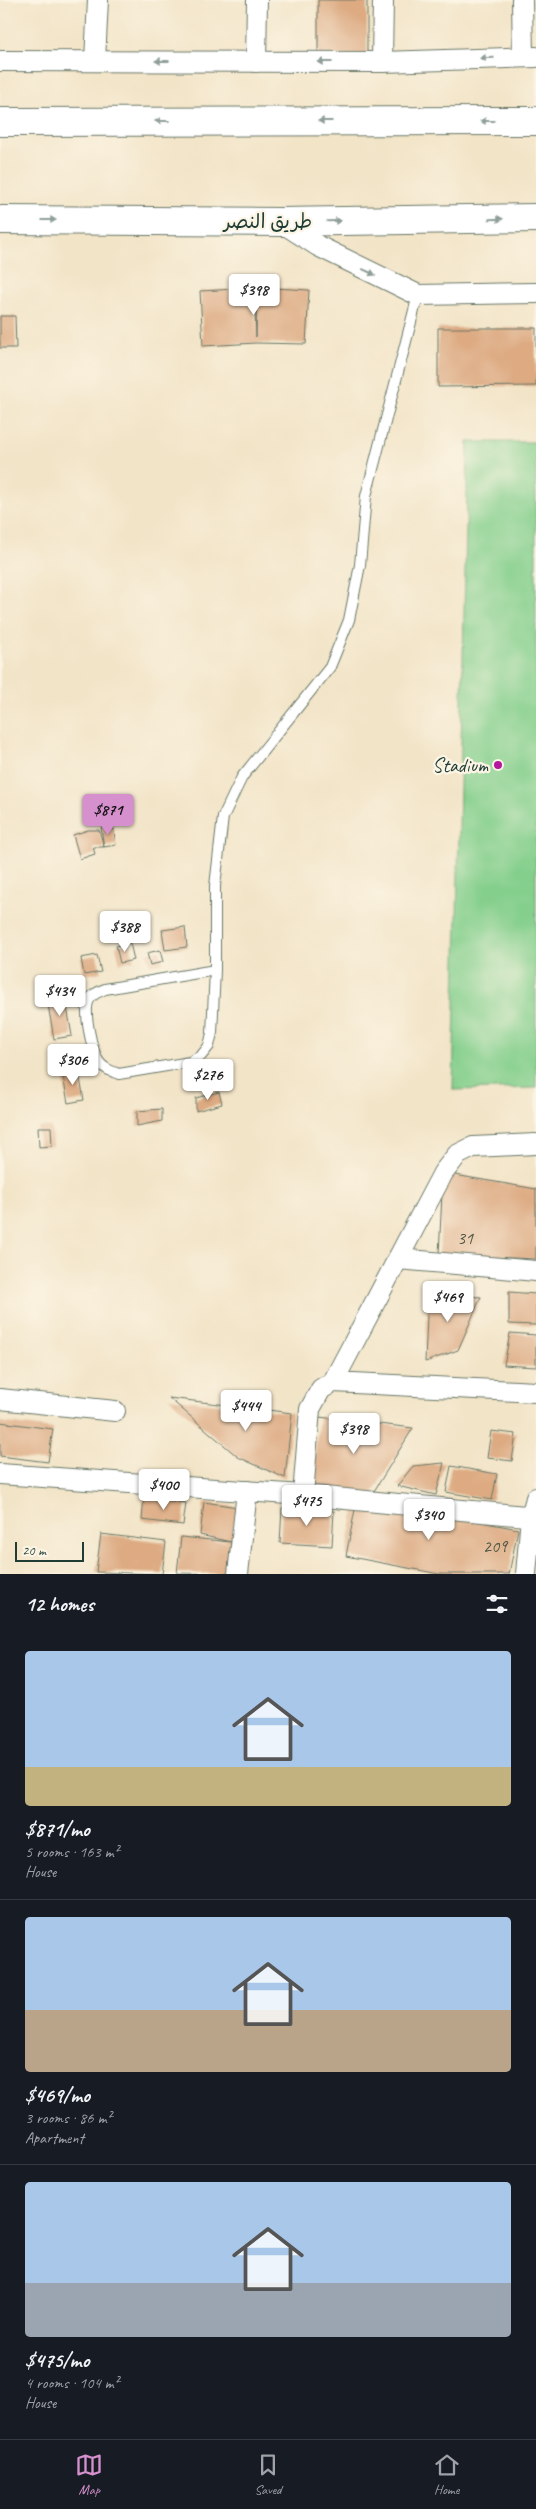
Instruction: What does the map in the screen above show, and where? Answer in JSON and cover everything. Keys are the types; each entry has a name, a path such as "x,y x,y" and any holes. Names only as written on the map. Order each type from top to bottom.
{"main road":[{"path":"0,122 536,121"},
{"name":"طريق النصر","path":"0,220 282,222 536,218"}],"street":[{"path":"95,61 98,0"},
{"path":"256,62 257,0"},
{"path":"382,62 383,0"},
{"path":"0,62 382,62 530,57 522,0"},
{"path":"282,222 318,246 418,295 536,293"},
{"path":"303,1496 310,1409 321,1389 333,1382 443,1173 457,1155 473,1147 536,1144"},
{"path":"398,1259 536,1271"},
{"path":"333,1382 536,1392"},
{"path":"0,1399 115,1411"},
{"path":"0,1474 534,1511 526,1574"},
{"path":"238,1574 247,1491"}],"lane":[{"path":"215,970 104,989 95,993 88,1002 86,1012 94,1054 100,1063 108,1070 119,1074 190,1062 201,1056 209,1046 212,1034 215,970 215,886 223,817 242,777 330,667 349,620 360,565 366,496 418,295"}],"green space":[{"name":"Stadium","path":"468,442 536,442 536,1088 453,1090"}],"building":[{"path":"318,0 367,0 367,55 318,56"},
{"path":"257,287 309,290 306,344 256,343 203,346 200,291 254,288 256,337"},
{"path":"0,316 15,316 16,348 0,348"},
{"path":"438,328 536,328 536,386 438,387"},
{"path":"113,826 116,845 104,847 101,828"},
{"path":"88,830 99,830 104,847 93,847 95,854 80,859 73,835"},
{"path":"185,927 187,947 165,950 162,930"},
{"path":"130,943 134,960 120,963 116,946"},
{"path":"160,950 163,962 150,965 147,953"},
{"path":"97,955 101,972 84,975 81,958"},
{"path":"65,995 72,1036 54,1039 47,999"},
{"path":"78,1068 84,1100 68,1103 62,1071"},
{"path":"219,1092 222,1104 196,1111 196,1098"},
{"path":"162,1109 162,1121 137,1126 137,1111"},
{"path":"38,1127 51,1127 52,1146 39,1147"},
{"path":"443,1173 536,1189 536,1259 439,1255"},
{"path":"509,1292 536,1294 536,1325 509,1324"},
{"path":"428,1294 481,1297 458,1350 425,1362"},
{"path":"510,1333 536,1335 536,1367 504,1365"},
{"path":"169,1398 292,1413 285,1478 238,1457"},
{"path":"319,1417 413,1428 371,1496 311,1489"},
{"path":"0,1422 53,1429 48,1462 0,1456"},
{"path":"491,1431 516,1434 512,1461 487,1458"},
{"path":"444,1463 436,1495 397,1486 413,1466"},
{"path":"451,1466 497,1474 492,1500 446,1492"},
{"path":"144,1497 186,1503 183,1525 142,1520"},
{"path":"357,1499 518,1529 509,1574 439,1574 346,1556"},
{"path":"204,1502 238,1507 231,1542 200,1535"},
{"path":"282,1508 334,1511 332,1546 280,1543"},
{"path":"101,1534 166,1542 162,1574 96,1572"},
{"path":"181,1537 231,1542 228,1574 177,1573"}],"place":[{"name":"Stadium","path":"498,765"}]}
